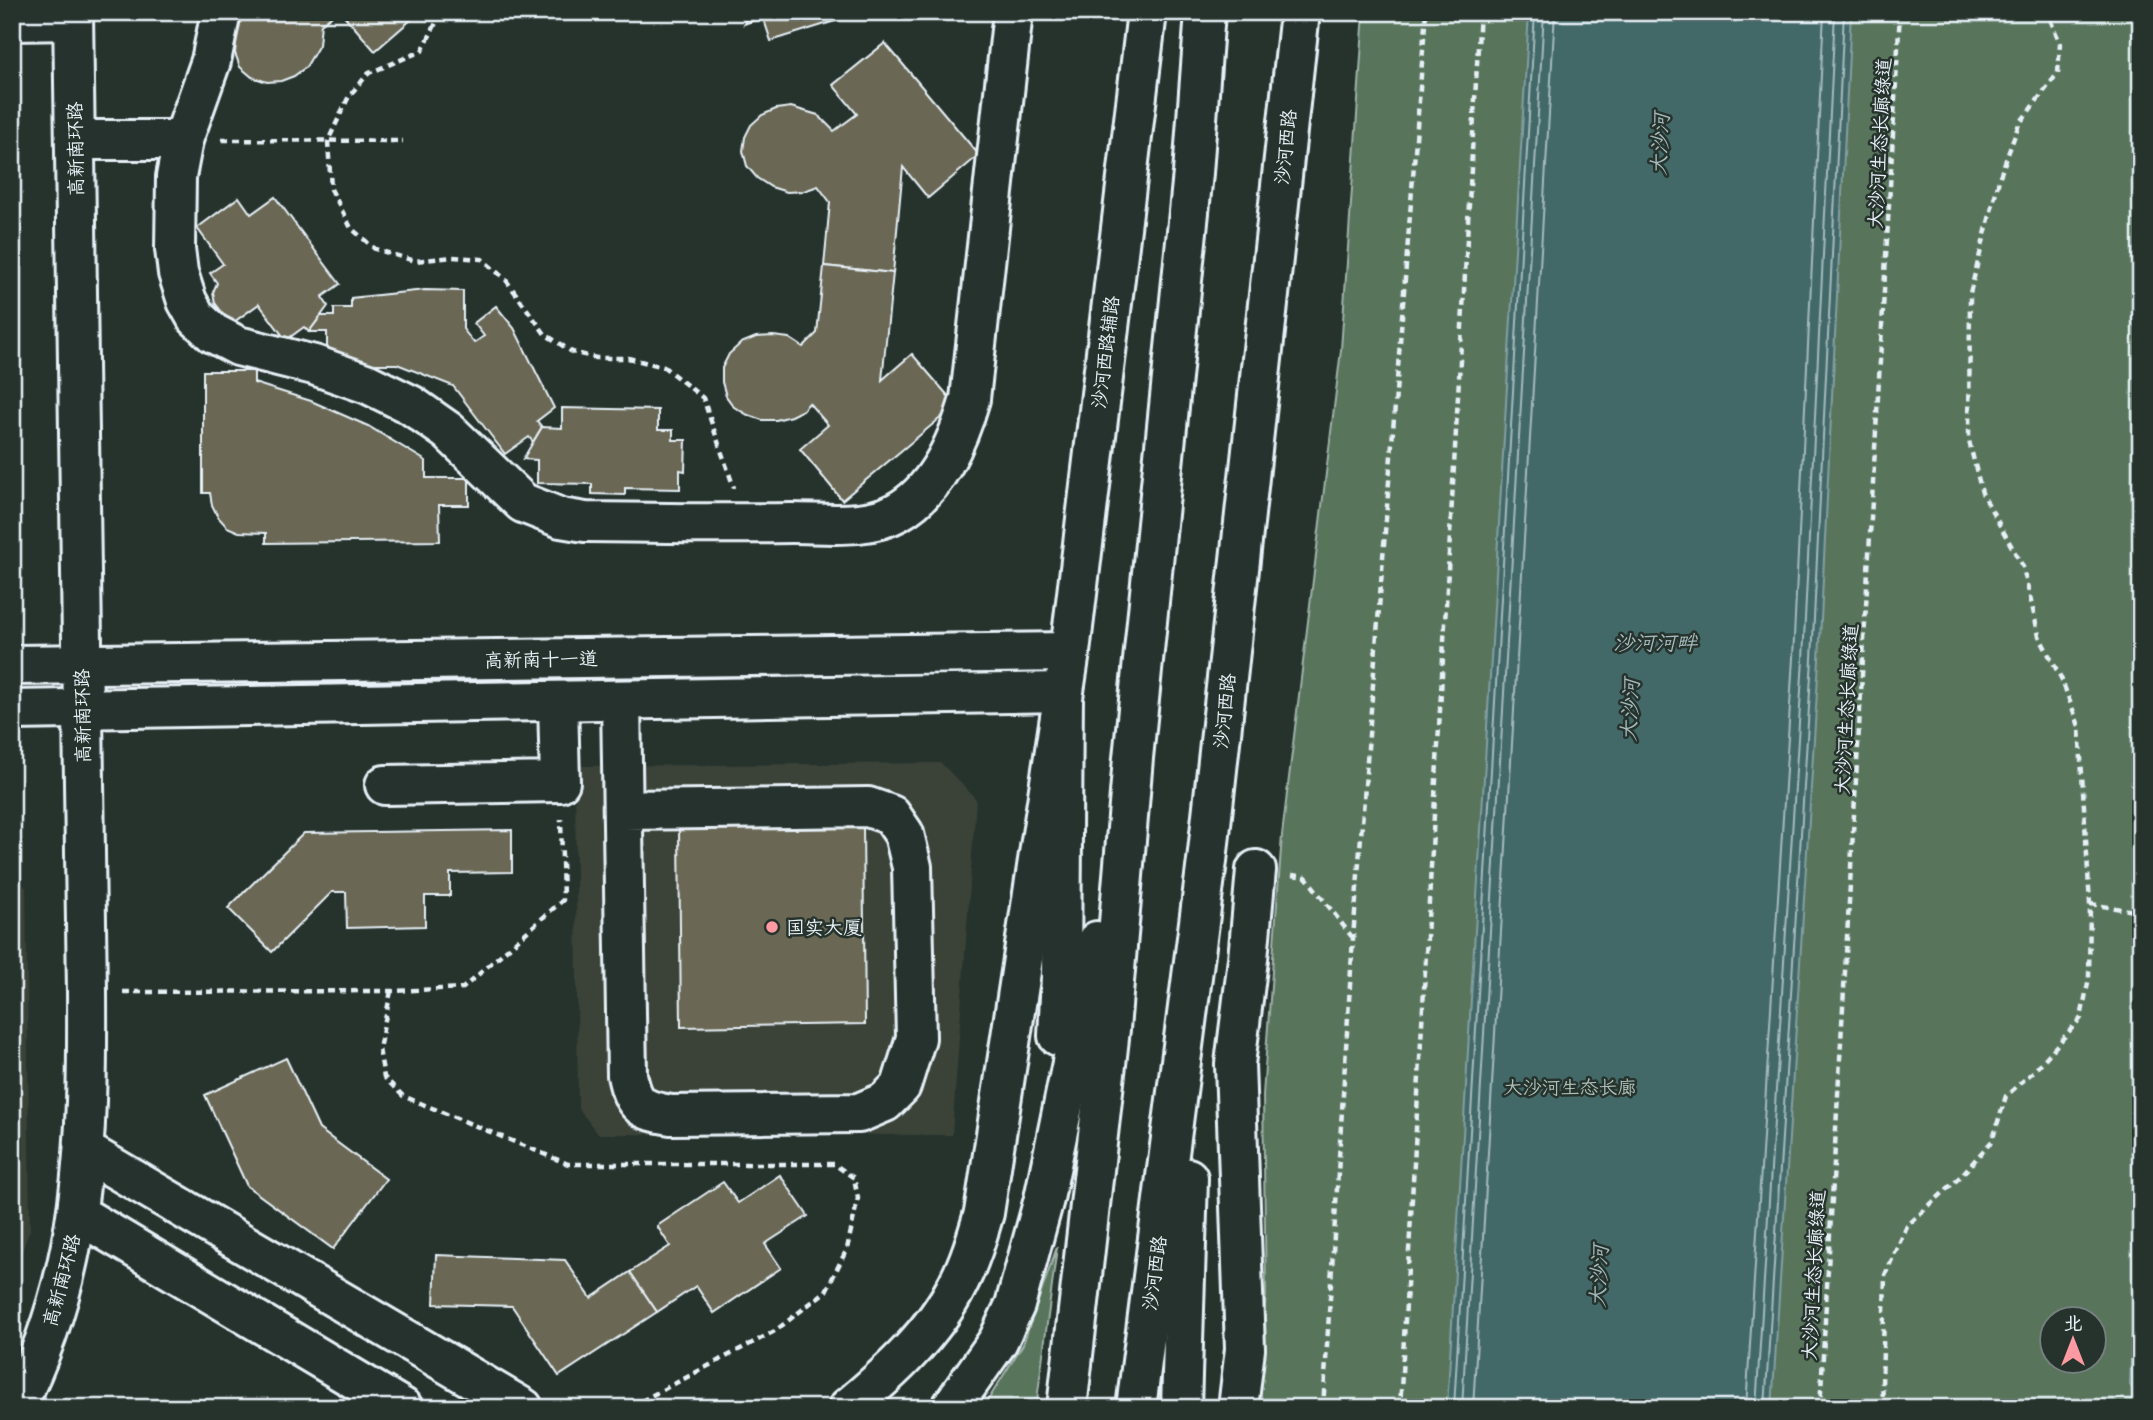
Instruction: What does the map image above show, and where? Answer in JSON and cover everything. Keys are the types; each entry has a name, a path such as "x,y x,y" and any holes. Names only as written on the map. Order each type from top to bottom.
{"main road":[{"path":"221,12 211,61 183,140 175,199 178,273 196,317 213,332 238,345 314,365 368,384 411,405 464,445 523,503 541,512 585,522 754,524 852,523 894,514 912,503 925,490 952,448 962,427 970,399 1013,12"},
{"name":"沙河西路辅路","path":"1063,692 1070,652 1146,12"},
{"path":"1067,1408 1110,1030 1133,758 1193,173 1205,12"},
{"name":"沙河西路","path":"1136,1408 1191,994 1300,12"},
{"path":"12,21 73,16"},
{"name":"高新南环路","path":"15,1408 34,1371 60,1300 78,1214 85,1151 87,992 73,16"},
{"path":"75,140 183,140"},
{"name":"高新南十一道","path":"12,666 1070,652"},
{"path":"1044,1199 1061,976 1063,692"},
{"path":"12,710 1063,692"},
{"path":"848,1408 910,1351 937,1316 958,1285 980,1225 993,1164 1063,692"},
{"path":"621,699 627,1075 632,1095 647,1111 671,1115 859,1113 885,1102 901,1086 916,1038 912,867 904,834 891,815 868,807 623,810"},
{"path":"385,785 560,782 558,701"},
{"path":"951,1408 998,1341 1015,1305 1044,1199 1133,758"},
{"path":"1238,1408 1245,1349 1235,1064 1248,959 1255,870"},
{"path":"1181,1408 1191,994"},
{"path":"85,1151 523,1408"},
{"path":"78,1214 403,1408"}],"path":[{"path":"437,12 437,21 422,51 369,73 349,96 328,141 331,189 351,229 375,249 415,261 453,257 482,259 506,280 545,334 572,352 596,358 628,358 664,367 703,398 739,501 754,524"},
{"path":"1323,1408 1353,938 1426,12"},
{"path":"1400,1408 1480,12"},
{"name":"大沙河生态长廊绿道","path":"1820,1408 1900,12"},
{"path":"1884,1408 1882,1387 1885,1275 1907,1226 1960,1177 1992,1141 2006,1096 2034,1071 2081,1018 2089,978 2090,904 2079,726 2061,678 2039,636 2023,567 1982,493 1969,441 1970,293 2000,176 2019,124 2058,73 2060,43 2048,12"},
{"path":"183,140 403,141"},
{"path":"87,992 391,991 463,988 563,900 560,782"},
{"path":"2090,904 2141,912"},
{"path":"391,991 379,1049 384,1077 393,1087 403,1096 568,1164 834,1164 854,1178 858,1198 847,1249 826,1291 775,1331 628,1408"}],"shaded area":[{"path":"941,763 976,799 952,1135 598,1134 578,1108 575,766"},
{"path":"12,872 26,888 30,1229 12,1279"}],"green space":[{"name":"大沙河生态长廊","path":"1364,12 2141,12 2141,1408 1254,1408 1266,1296 1263,1095 1282,835 1341,350"},
{"path":"1057,1247 1036,1408 983,1408 1023,1344"}],"water":[{"name":"沙河河畔","path":"1529,12 1851,12 1819,660 1772,1408 1447,1408"},
{"path":"2141,1331 2141,1399 2130,1385 2132,1335"}],"building":[{"path":"244,12 336,12 321,24 319,45 306,67 281,81 267,82 252,77 240,67 235,53 238,23"},
{"path":"341,12 420,12 375,51"},
{"path":"748,12 864,12 771,41 763,17 744,24"},
{"path":"885,43 979,155 928,198 903,167 893,273 824,266 830,202 818,186 804,191 787,192 771,187 757,178 747,166 743,151 745,137 751,125 762,115 791,107 818,115 834,131 857,114 833,85"},
{"path":"239,197 251,214 275,197 340,284 322,297 328,306 309,332 304,327 286,340 259,304 231,324 215,303 213,292 217,283 210,273 223,264 197,228"},
{"path":"824,266 893,273 882,380 912,354 956,405 842,500 800,449 828,425 809,403 803,410 791,416 762,420 734,407 726,396 722,382 722,368 729,354 741,343 756,337 773,336 789,338 803,347 817,333"},
{"path":"425,290 463,291 463,329 474,343 484,336 474,323 496,306 514,328 554,408 537,421 542,427 533,442 529,437 505,454 453,386 397,364 327,364 327,332 309,332 321,316 334,316 334,308 351,308 351,298"},
{"path":"203,371 254,371 254,383 311,401 368,426 426,461 426,478 469,478 469,505 439,505 440,541 266,543 266,533 239,532 227,527 212,505 210,493 203,493"},
{"path":"562,408 658,410 658,430 673,430 673,440 686,440 685,471 680,470 680,489 625,488 625,495 592,494 592,484 537,483 537,460 523,459 542,427 562,428"},
{"name":"国实大厦","path":"863,827 865,1024 681,1027 679,829"},
{"path":"512,830 512,872 450,873 450,896 425,896 425,926 347,928 346,892 332,892 272,952 228,908 304,833"},
{"path":"286,1058 319,1129 386,1179 333,1249 247,1186 205,1095"},
{"path":"780,1175 808,1216 765,1244 781,1268 714,1313 696,1286 657,1312 630,1272 670,1246 657,1226 723,1182 738,1203"},
{"path":"436,1255 565,1260 591,1298 630,1272 657,1312 559,1376 512,1306 434,1304"}],"place":[{"name":"国实大厦","path":"772,927"}],"water label":[{"name":"大沙河","path":"1660,144"},
{"name":"大沙河","path":"1630,710"},
{"name":"大沙河","path":"1599,1276"}]}
